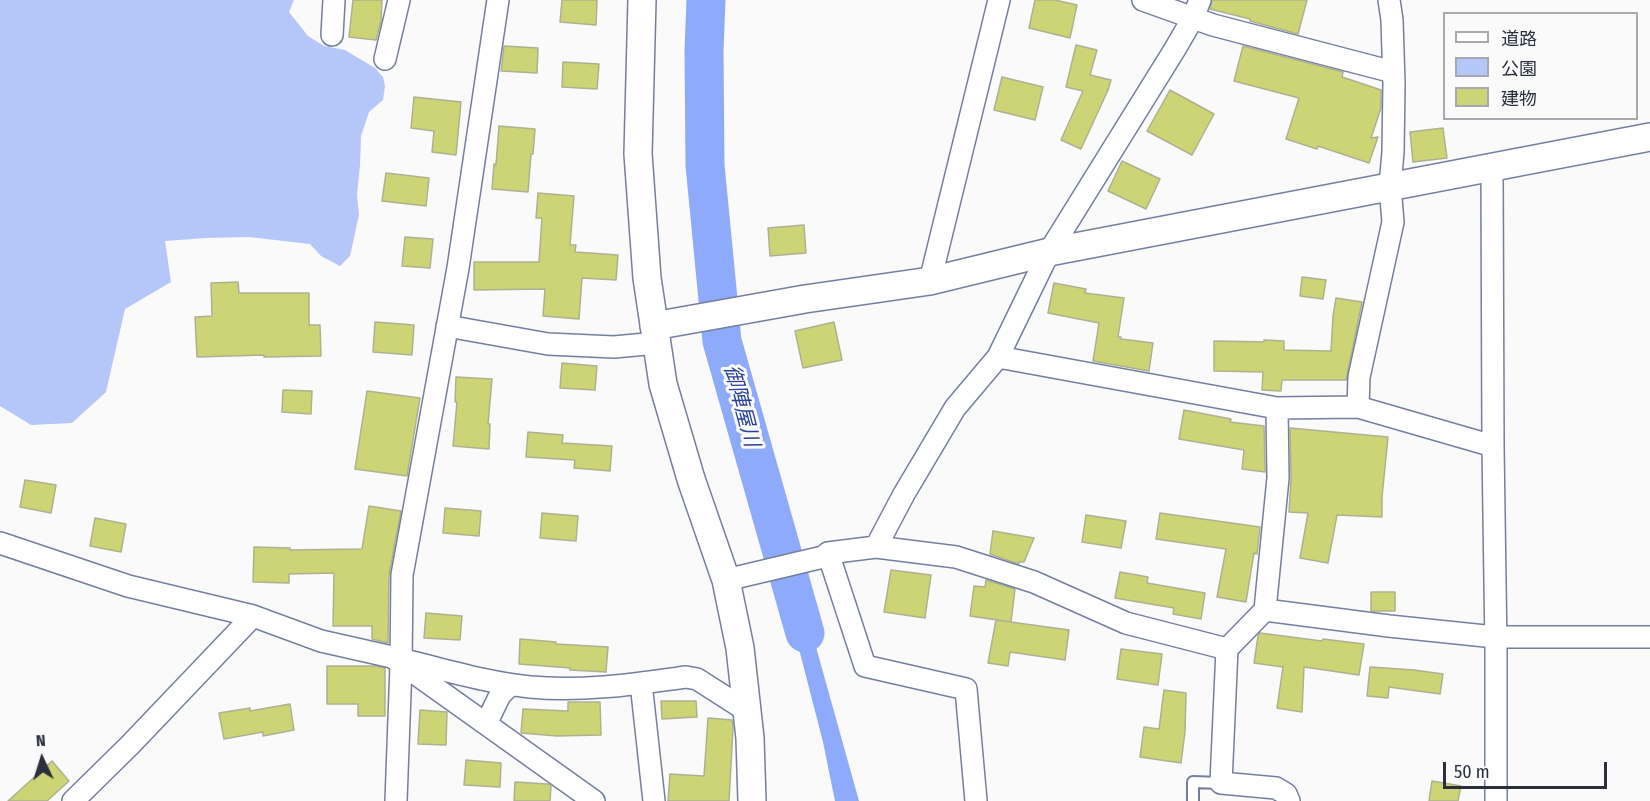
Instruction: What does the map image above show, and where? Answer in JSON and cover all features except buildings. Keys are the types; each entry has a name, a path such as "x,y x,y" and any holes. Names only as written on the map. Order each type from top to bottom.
{"street":[{"path":"332,35 334,0"},
{"path":"385,59 399,0"},
{"path":"396,801 402,575 458,268 498,0"},
{"path":"642,0 638,153 647,278 663,330 663,384 691,479 734,578 750,738 752,801"},
{"path":"930,281 999,0"},
{"path":"1143,0 1197,9 1213,25 1393,72"},
{"path":"1358,407 1359,378 1393,222 1390,186 1393,152 1393,72 1392,20 1389,0"},
{"path":"876,547 904,494 955,408 998,357 1049,252 1197,9"},
{"path":"447,326 548,344 614,347 663,330 805,299 930,281 1049,252 1650,137"},
{"path":"1492,168 1496,801"},
{"path":"998,357 1277,408 1358,407 1493,446"},
{"path":"1277,408 1278,478 1265,610 1227,649 1221,783 1276,788 1286,794 1289,801"},
{"path":"0,543 128,586 253,616 321,641 392,657 585,798"},
{"path":"734,578 826,555 876,547 956,557 1034,582 1126,623 1227,649"},
{"path":"826,555 865,666 966,689 976,801"},
{"path":"1265,610 1495,637 1650,637"},
{"path":"73,801 130,745 253,616"},
{"path":"401,662 510,685 566,690 686,677 697,679 747,711"},
{"path":"641,683 654,801"},
{"path":"486,724 500,695 510,685"}],"lane":[{"path":"1193,801 1193,782 1221,783"}],"green space":[{"path":"0,0 294,0 289,12 308,36 324,46 345,50 375,68 383,77 385,86 383,100 369,112 361,136 357,195 359,215 350,256 340,266 321,256 310,244 249,237 165,241 171,282 125,309 106,392 72,423 31,425 0,406"}],"shaded area":[{"path":"797,579 859,801 835,801 823,742 783,587"}],"waterway":[{"name":"御陣屋川","path":"706,0 705,165 722,341 805,633"}]}
